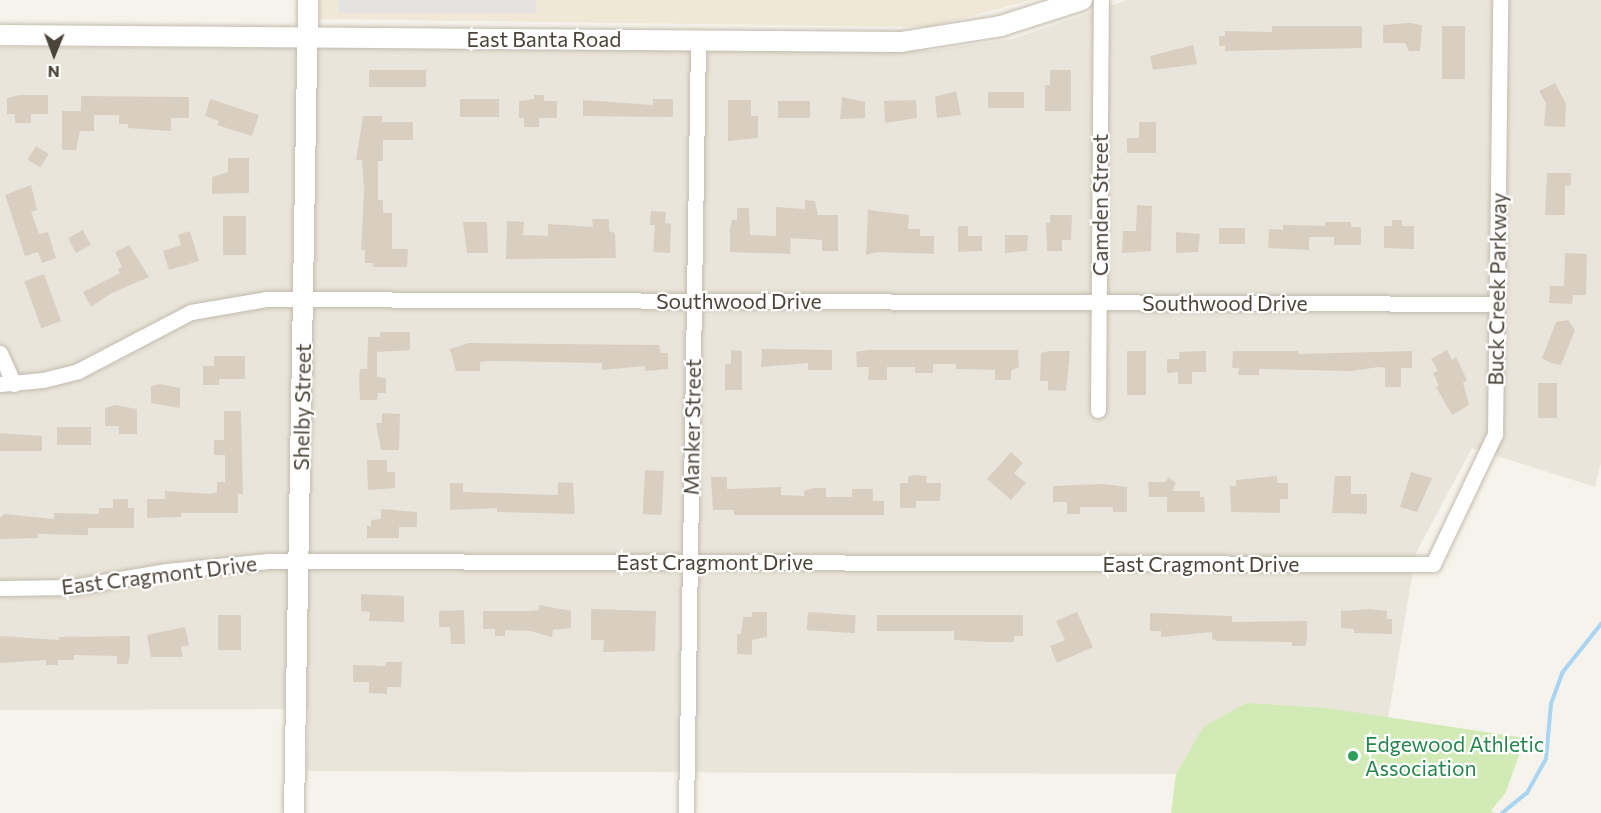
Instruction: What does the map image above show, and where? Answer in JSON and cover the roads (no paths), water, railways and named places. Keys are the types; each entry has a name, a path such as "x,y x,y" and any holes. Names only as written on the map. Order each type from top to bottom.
{"street":[{"name":"Shelby Street","path":"294,813 308,0"},
{"name":"East Banta Road","path":"0,35 925,40 1001,26 1082,0"},
{"name":"Camden Street","path":"1098,410 1101,0"},
{"name":"Buck Creek Parkway","path":"1433,564 1495,434 1500,0"},
{"name":"Manker Street","path":"686,813 698,40"},
{"name":"Southwood Drive","path":"7,384 78,370 164,323 196,311 254,300 1496,304"},
{"path":"0,353 7,384"},
{"name":"East Cragmont Drive","path":"0,588 73,587 221,564 300,562 1433,564"}],"waterway":[{"path":"1502,813 1527,793 1546,759 1551,704 1562,673 1601,624"}],"place":[{"name":"Edgewood Athletic Association","path":"1353,756"}]}
